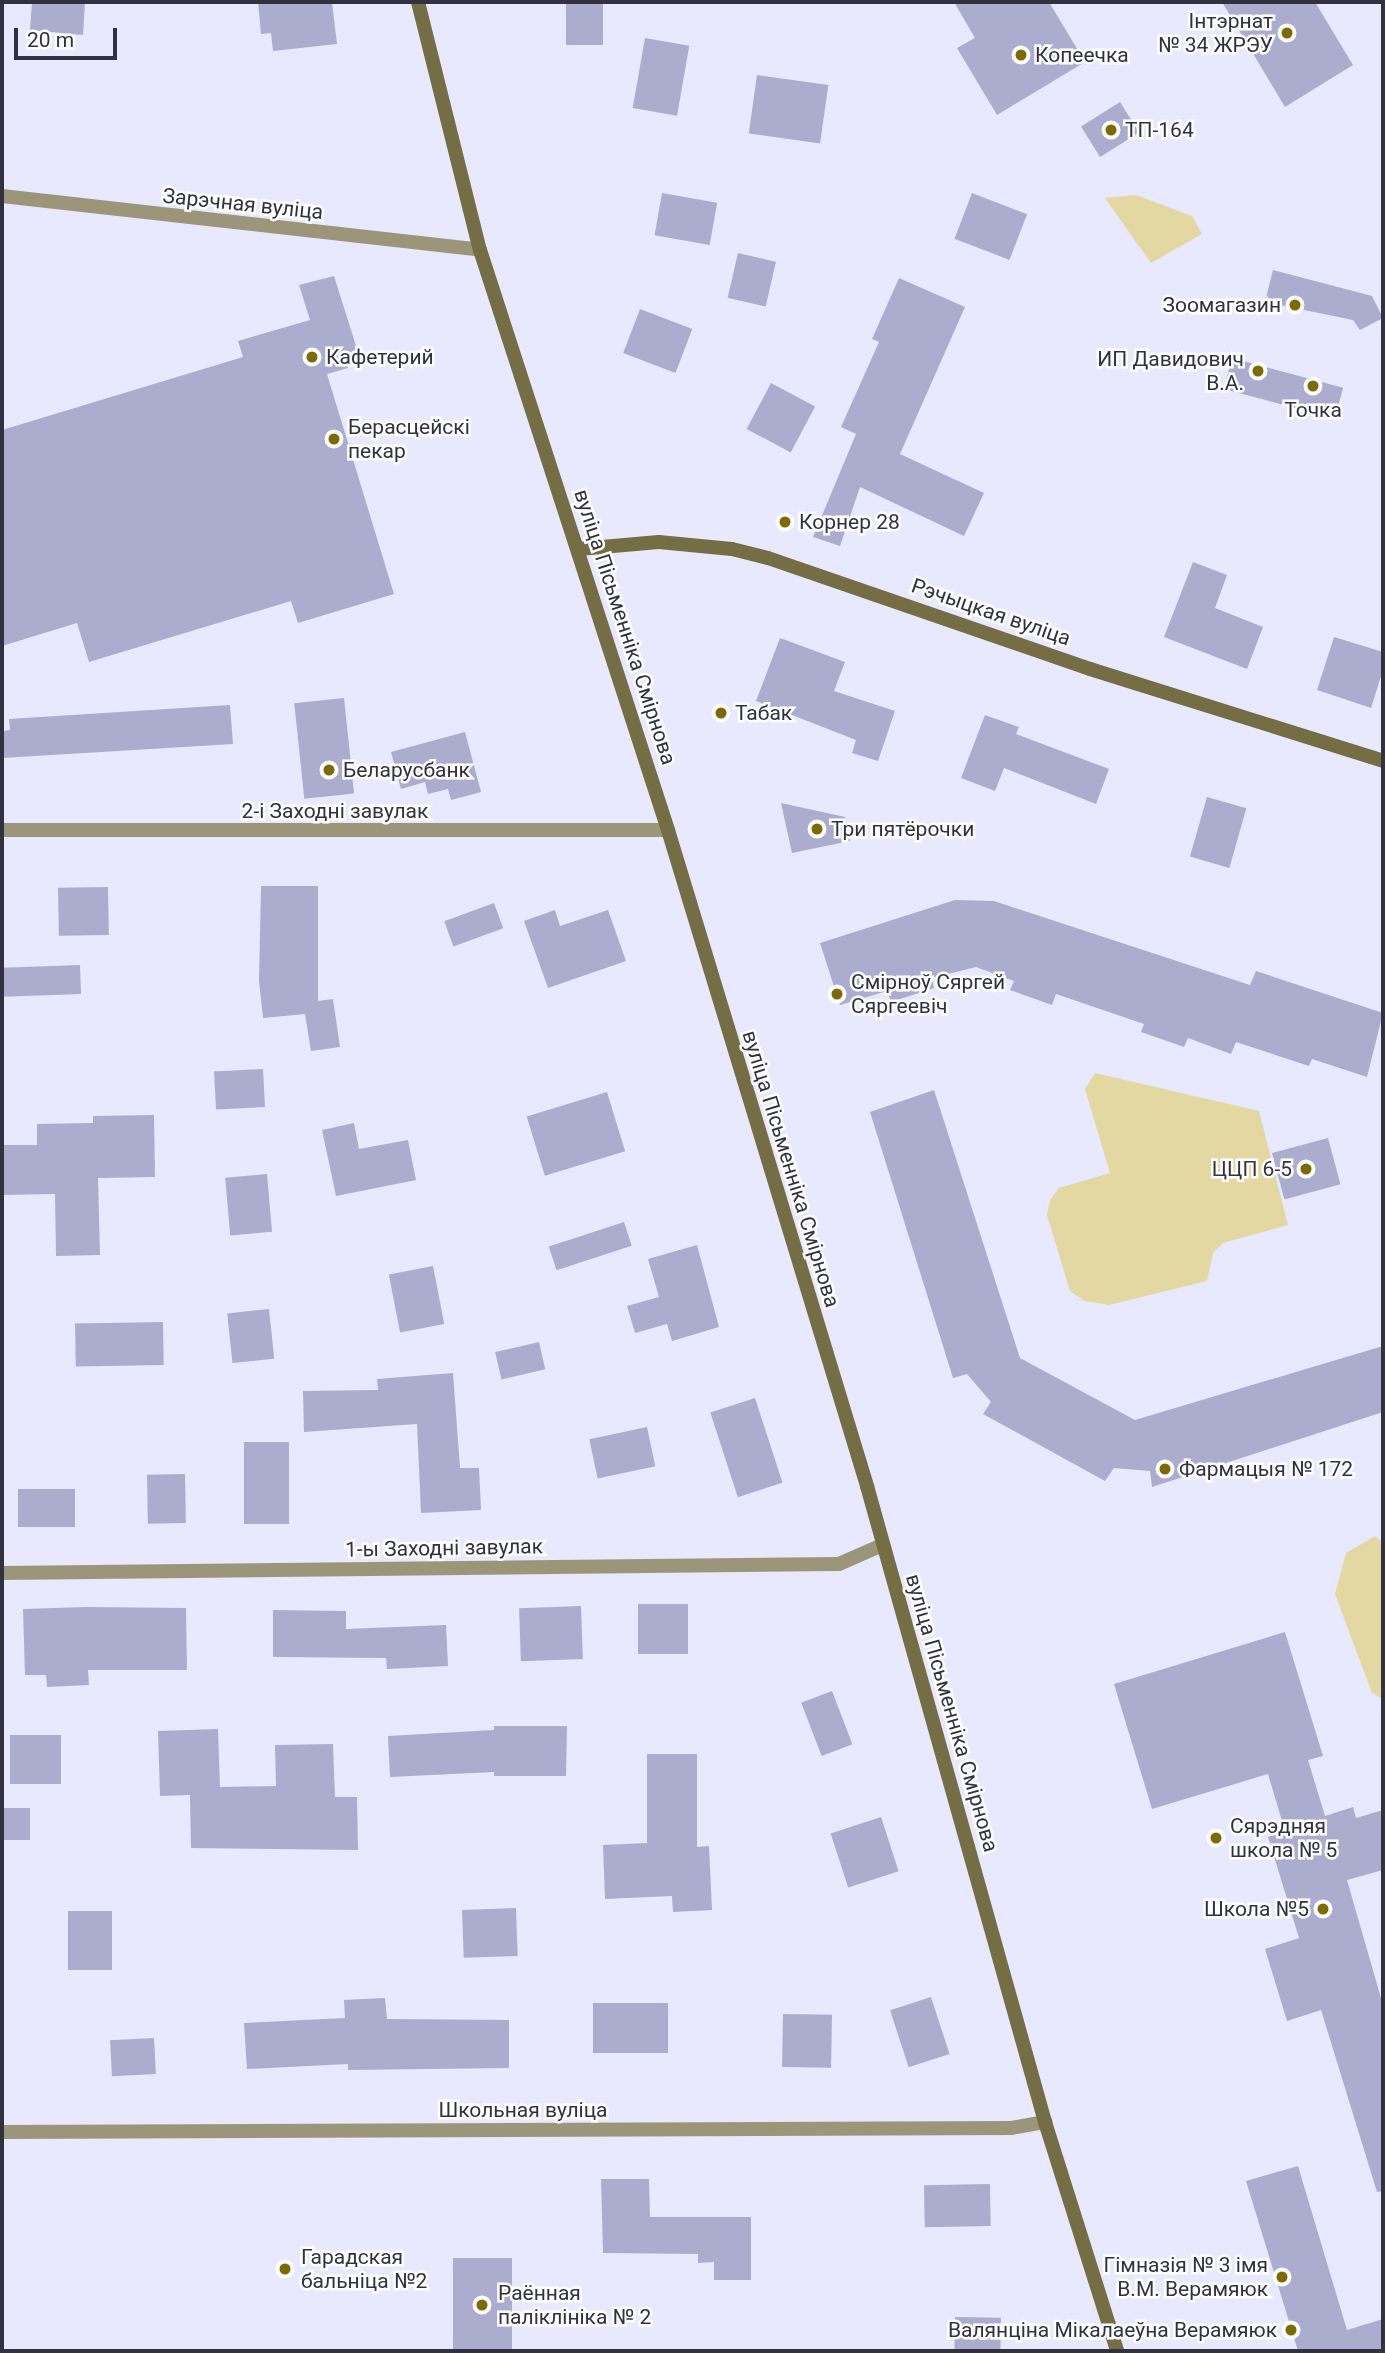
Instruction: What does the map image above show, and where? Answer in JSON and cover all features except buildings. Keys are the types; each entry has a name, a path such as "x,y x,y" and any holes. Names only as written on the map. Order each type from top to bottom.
{"main road":[{"name":"вуліца Пісьменніка Смірнова","path":"418,2 480,250 668,830 882,1545 1045,2122 1117,2351"},
{"name":"Рэчыцкая вуліца","path":"579,549 659,542 720,548 768,558 1090,669 1383,761"}],"street":[{"name":"Зарэчная вуліца","path":"2,196 480,250"},
{"name":"2-і Заходні завулак","path":"2,830 668,830"},
{"name":"1-ы Заходні завулак","path":"2,1573 839,1564 882,1545"},
{"name":"Школьная вуліца","path":"2,2132 997,2129 1045,2122"}],"shaded area":[{"path":"1136,195 1192,216 1202,234 1151,263 1105,198"},
{"path":"1095,1073 1259,1111 1288,1225 1223,1243 1213,1253 1207,1281 1109,1305 1085,1301 1070,1291 1047,1215 1050,1200 1059,1188 1110,1173 1085,1089"},
{"path":"1375,1536 1383,1543 1383,1699 1372,1693 1335,1594 1346,1553"}],"place":[{"name":"Інтэрнат № 34 ЖРЭУ","path":"1287,33"},
{"name":"Копеечка","path":"1021,55"},
{"name":"ТП-164","path":"1111,130"},
{"name":"Зоомагазин","path":"1295,305"},
{"name":"Кафетерий","path":"312,357"},
{"name":"ИП Давидович В.А.","path":"1258,371"},
{"name":"Точка","path":"1313,386"},
{"name":"Берасцейскі пекар","path":"334,439"},
{"name":"Корнер 28","path":"785,522"},
{"name":"Табак","path":"721,713"},
{"name":"Беларусбанк","path":"329,770"},
{"name":"Три пятёрочки","path":"817,829"},
{"name":"Смірноў Сяргей Сяргеевіч","path":"837,994"},
{"name":"ЦЦП 6-5","path":"1306,1169"},
{"name":"Фармацыя № 172","path":"1165,1469"},
{"name":"Сярэдняя школа № 5","path":"1216,1838"},
{"name":"Школа №5","path":"1323,1909"},
{"name":"Гарадская бальніца №2","path":"285,2269"},
{"name":"Гімназія № 3 імя В.М. Верамяюк","path":"1282,2277"},
{"name":"Раённая паліклініка № 2","path":"482,2305"},
{"name":"Валянціна Мікалаеўна Верамяюк","path":"1291,2330"}]}
